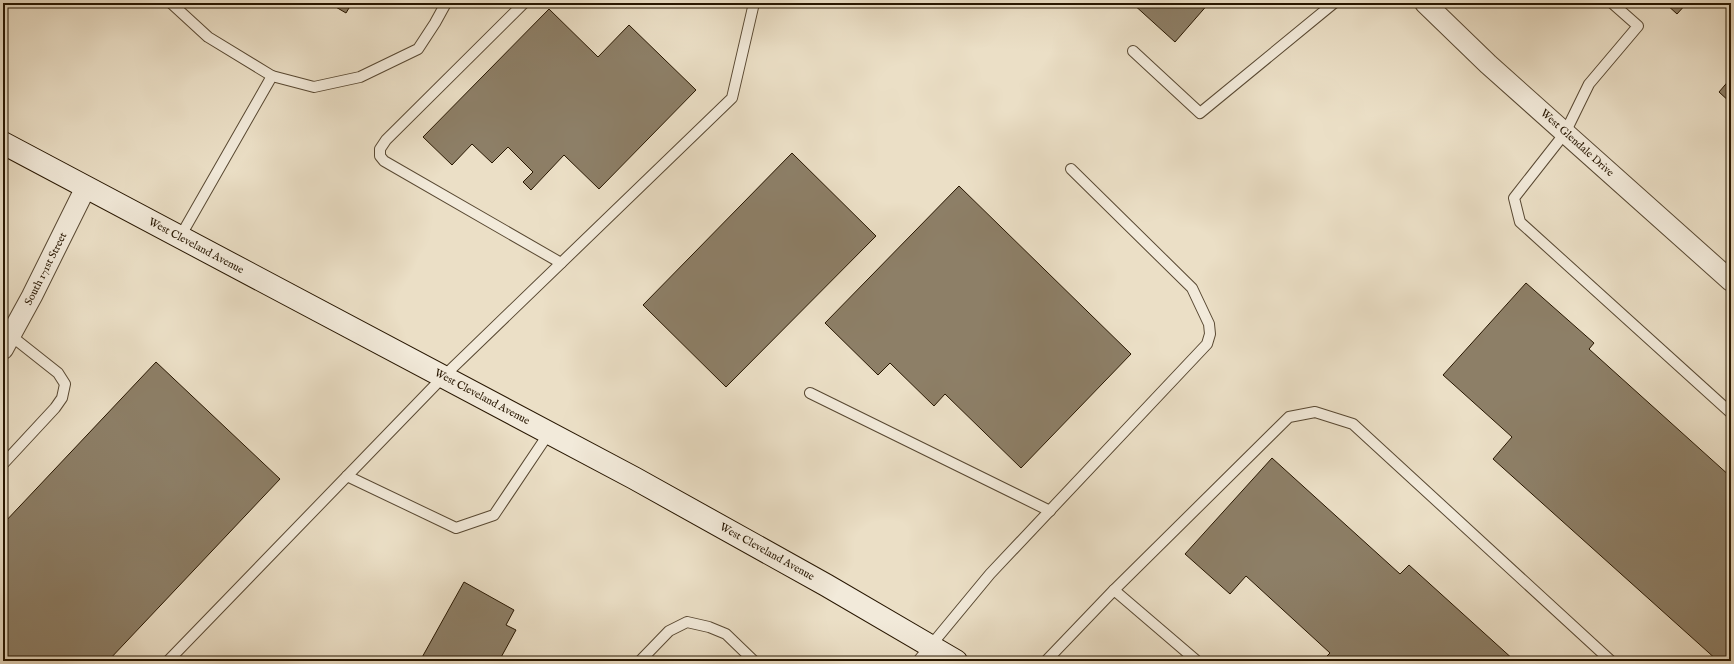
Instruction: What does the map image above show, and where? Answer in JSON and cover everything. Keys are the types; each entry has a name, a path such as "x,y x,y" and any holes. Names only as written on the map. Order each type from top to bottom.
{"main road":[{"name":"West Cleveland Avenue","path":"3,143 443,376 792,566 925,653 956,661"}],"street":[{"name":"West Glendale Drive","path":"1425,3 1488,64 1731,281"},
{"name":"South 171st Street","path":"7,342 32,296 86,188"}],"lane":[{"path":"171,3 208,37 272,76 314,87 360,77 418,49 446,3"},
{"path":"524,3 386,140 380,148 380,156 384,161 561,263"},
{"path":"168,661 443,376 732,98 754,3"},
{"path":"1133,51 1200,113 1334,3"},
{"path":"1612,3 1638,26 1589,84 1565,133 1514,198 1520,222 1731,413"},
{"path":"180,237 272,76"},
{"path":"925,653 990,574 1207,344 1210,334 1209,324 1192,288 1072,169"},
{"path":"3,464 55,408 62,398 65,384 58,373 7,342"},
{"path":"810,393 1050,511"},
{"path":"1046,661 1114,590 1288,418 1316,412 1353,424 1611,661"},
{"path":"347,476 456,528 494,515 549,433"},
{"path":"1114,590 1197,661"},
{"path":"640,661 669,631 687,622 709,627 726,634 754,661"}],"building":[{"path":"329,3 352,3 346,13"},
{"path":"1132,3 1209,3 1175,42"},
{"path":"1665,3 1687,3 1677,14"},
{"path":"549,9 598,57 629,25 696,90 599,189 564,155 531,190 523,182 533,172 508,147 492,163 472,144 452,165 423,137"},
{"path":"1731,78 1731,103 1719,92"},
{"path":"792,153 876,236 726,387 643,305"},
{"path":"959,186 1131,354 1021,468 945,394 934,406 890,363 878,375 825,323"},
{"path":"1526,283 1594,343 1589,349 1731,477 1731,661 1718,661 1493,459 1512,437 1443,375"},
{"path":"156,362 280,479 108,661 3,661 3,524"},
{"path":"1272,458 1400,574 1409,565 1515,661 1322,661 1330,653 1246,576 1230,594 1185,554"},
{"path":"464,582 514,610 506,625 516,630 499,661 420,661"}]}
